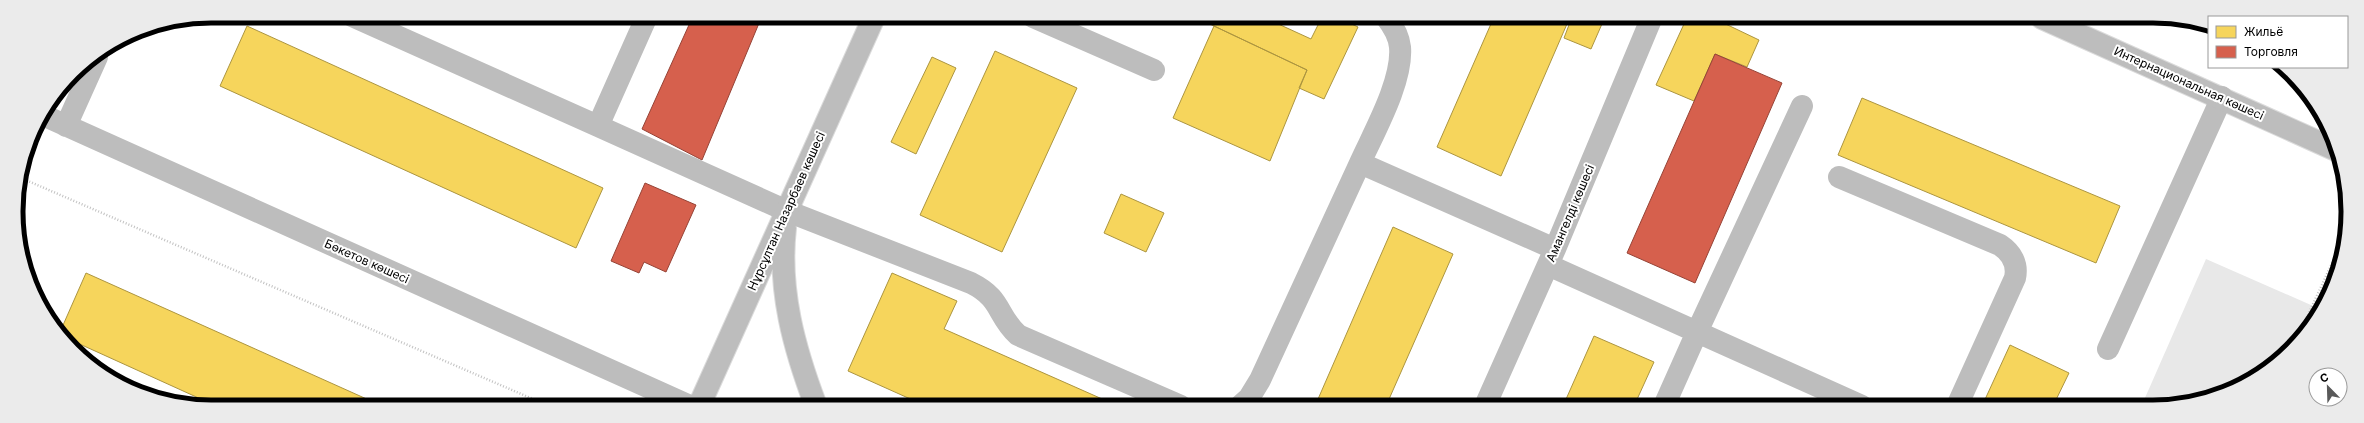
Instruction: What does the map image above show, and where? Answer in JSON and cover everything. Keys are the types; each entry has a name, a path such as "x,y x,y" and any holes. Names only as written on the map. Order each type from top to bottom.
{"street":[{"path":"368,23 786,210 986,290 994,299 1009,327 1018,335 1167,400"},
{"path":"598,126 644,23"},
{"name":"Нұрсұлтан Назарбаев көшесі","path":"702,400 871,23"},
{"path":"1047,23 1154,70"},
{"path":"1247,400 1260,380 1396,81 1400,63 1400,46 1395,28 1391,23"},
{"name":"Амангелді көшесі","path":"1488,400 1552,257 1650,23"},
{"name":"Интернациональная көшесі","path":"2053,23 2330,147"},
{"path":"66,126 93,65"},
{"path":"2108,349 2222,98"},
{"path":"1667,400 1802,106"},
{"name":"Бөкетов көшесі","path":"48,117 677,400"},
{"path":"1360,163 1552,257 1697,332 1849,400"},
{"path":"1839,177 2000,245 2012,256 2016,266 2015,278 1960,400"},
{"path":"786,210 782,269 786,305 795,344 814,400"}],"path":[{"path":"26,180 535,400"},
{"path":"2304,323 2336,255"}],"shaded area":[{"path":"2206,259 2315,307 2286,345 2267,361 2236,381 2201,394 2165,400 2144,400"}],"building: Жильё":[{"path":"1208,23 1276,23 1311,39 1319,23 1350,23 1358,27 1324,99 1299,88 1307,70"},
{"path":"1491,23 1567,23 1501,176 1437,147"},
{"path":"1570,23 1602,23 1591,49 1564,38"},
{"path":"1724,23 1759,40 1747,67 1715,54 1694,101 1656,85 1684,24"},
{"path":"247,26 603,188 576,248 220,86"},
{"path":"1214,26 1307,70 1270,161 1173,118"},
{"path":"995,51 1077,88 1002,252 920,215"},
{"path":"932,57 956,68 916,154 891,142"},
{"path":"1862,98 2120,206 2096,263 1838,155"},
{"path":"1121,194 1164,213 1146,252 1104,233"},
{"path":"1393,227 1453,254 1389,400 1318,400"},
{"path":"86,273 369,400 203,400 75,342 62,327"},
{"path":"892,273 957,301 944,329 1104,400 913,400 848,371"},
{"path":"1594,336 1654,362 1637,400 1566,400"},
{"path":"2010,345 2069,373 2056,400 1985,400"}],"building: Торговля":[{"path":"690,23 759,23 702,160 642,129"},
{"path":"1715,54 1782,83 1695,283 1627,253"},
{"path":"645,183 696,205 666,272 644,262 639,273 611,261"}]}
